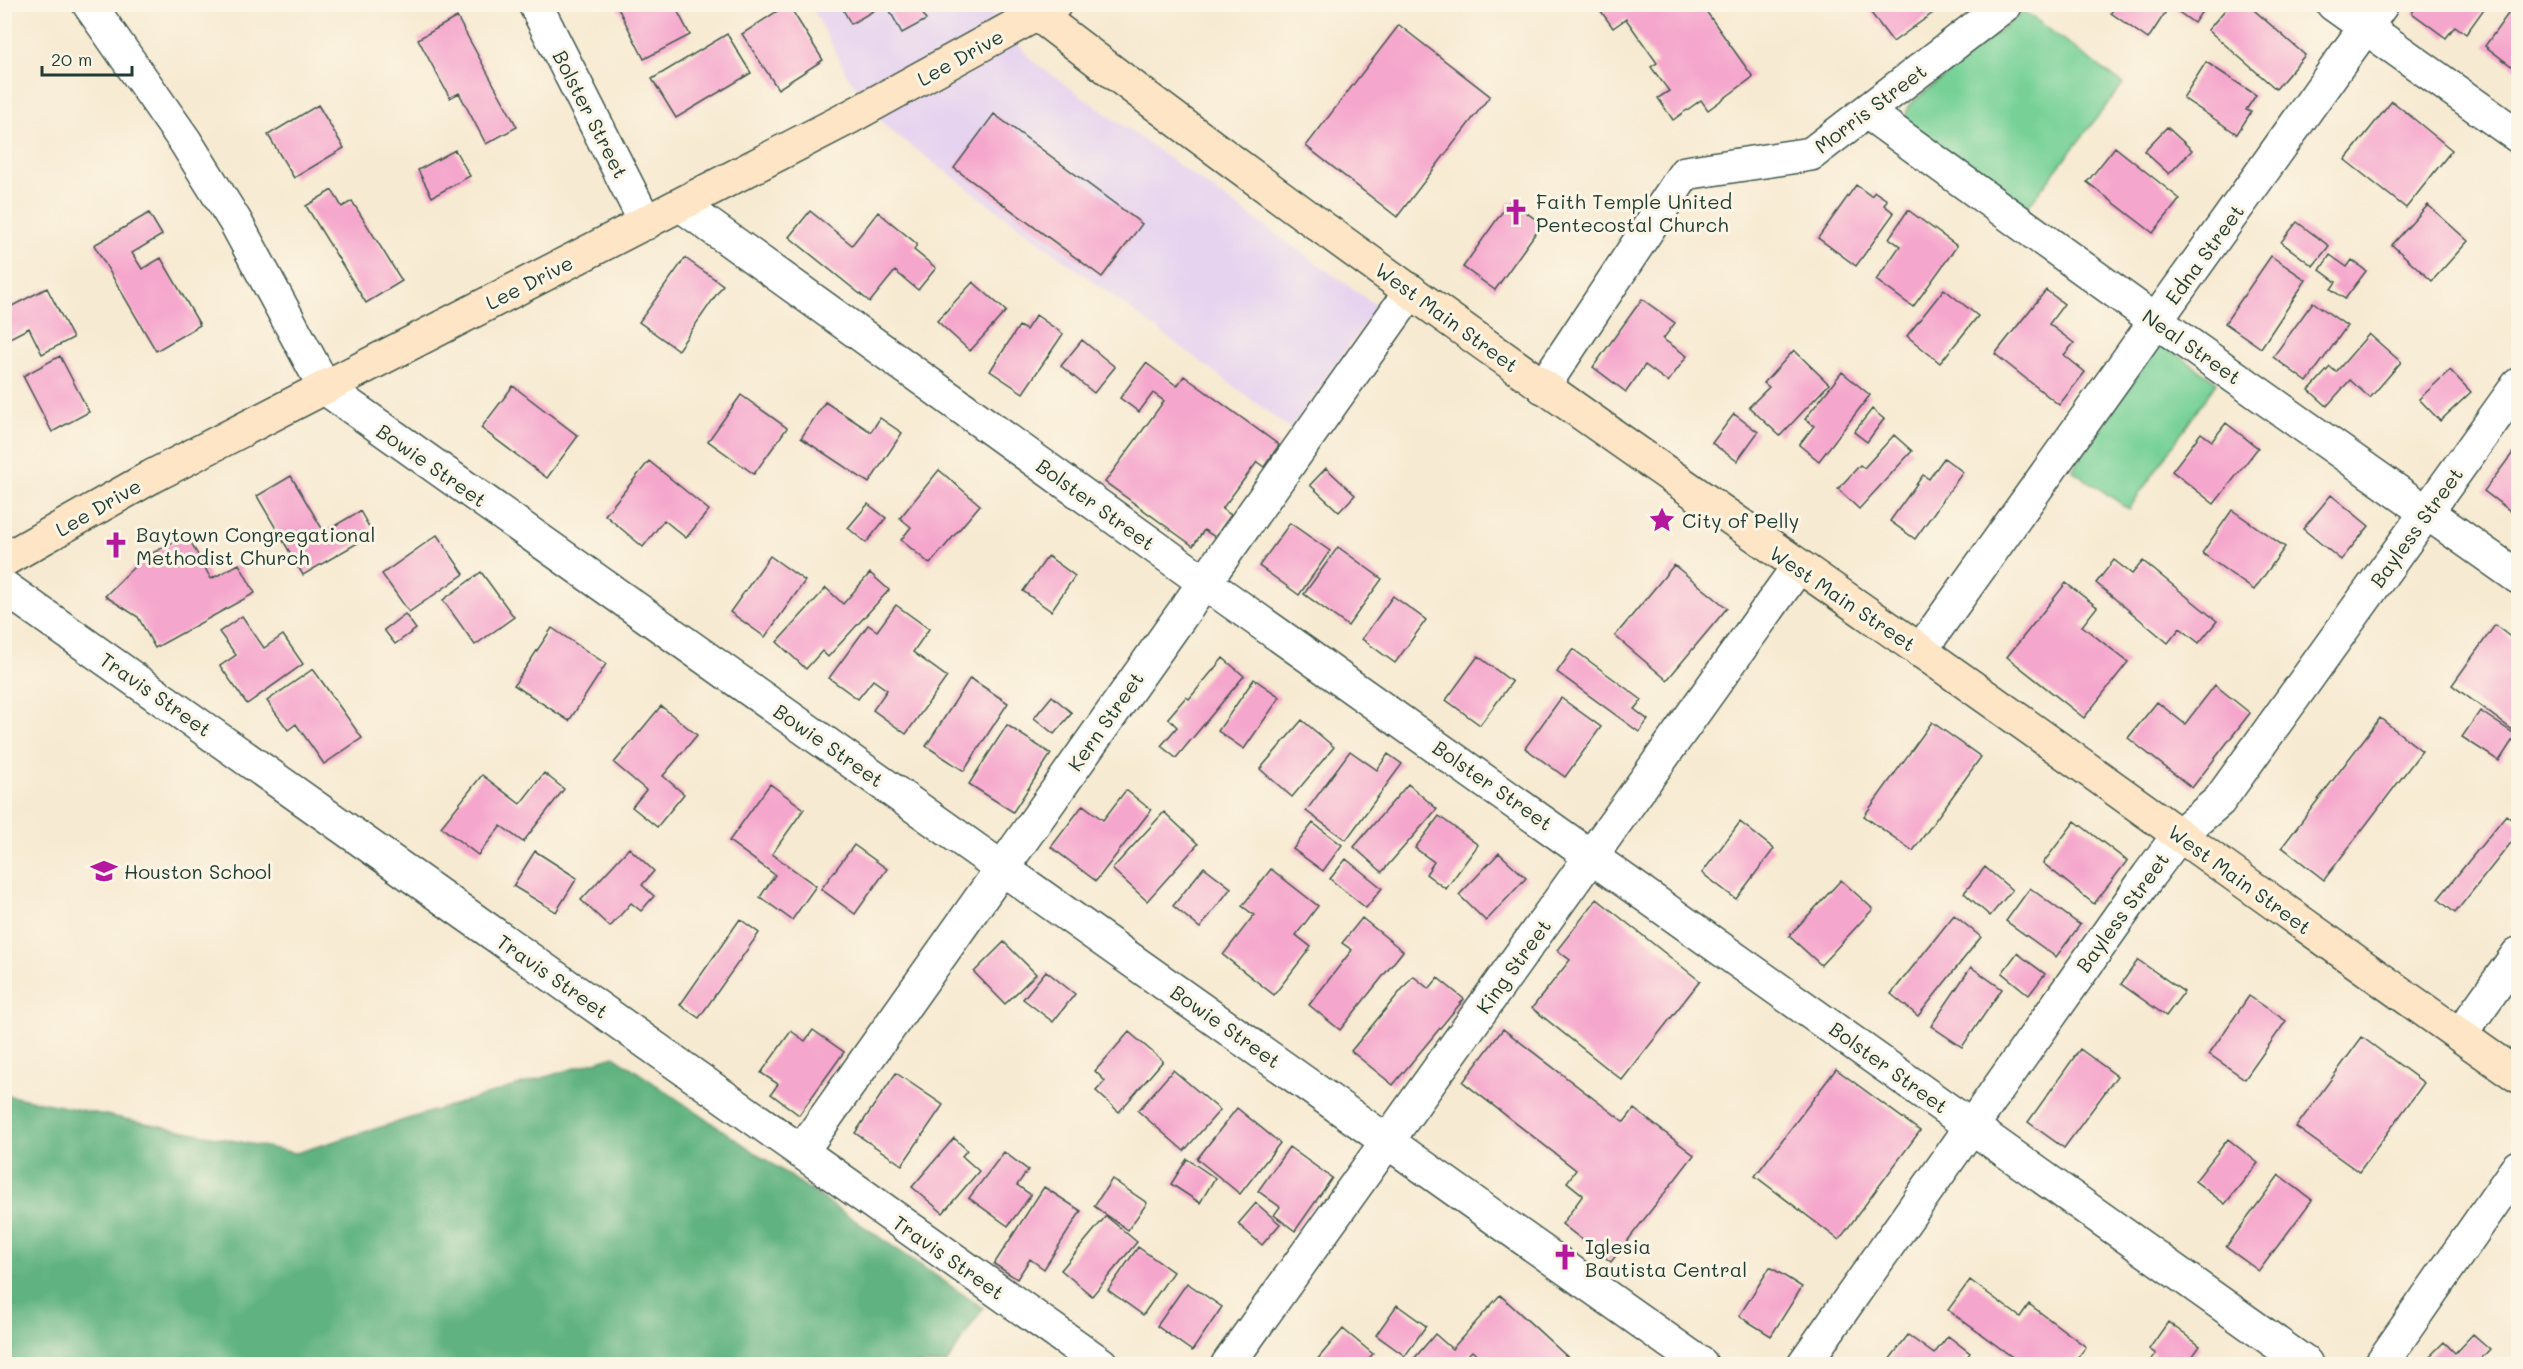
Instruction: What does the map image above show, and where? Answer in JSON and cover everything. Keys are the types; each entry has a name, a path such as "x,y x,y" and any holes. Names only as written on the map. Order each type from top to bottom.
{"main road":[{"name":"Lee Drive","path":"4,560 151,477 850,117 1041,8"},
{"name":"West Main Street","path":"1041,8 1187,129 1543,387 1920,651 2518,1076"}],"street":[{"name":"Bowie Street","path":"88,4 185,141 235,221 325,388 1701,1365"},
{"name":"Bolster Street","path":"535,4 646,223"},
{"name":"Morris Street","path":"1543,387 1685,173 1811,154 2006,4"},
{"path":"2332,4 2374,16 2518,136"},
{"name":"Edna Street","path":"1920,651 2374,16"},
{"name":"Neal Street","path":"1867,112 2156,321 2428,511 2518,577"},
{"name":"Bolster Street","path":"681,205 1204,582 1592,855 2306,1365"},
{"name":"Kern Street","path":"801,1152 1411,291"},
{"name":"Bayless Street","path":"1804,1365 1970,1125 2179,835 2219,801 2518,385"},
{"name":"King Street","path":"1228,1365 1798,567"},
{"name":"Travis Street","path":"4,587 1101,1365"},
{"path":"2460,1035 2518,954"},
{"path":"2381,1365 2518,1167"}],"shaded area":[{"path":"811,5 987,5 1032,61 1377,306 1291,429 887,128 849,78"}],"green space":[{"path":"2024,11 2123,84 2025,210 1909,128 1906,116 1908,106"},
{"path":"2160,343 2217,382 2129,509 2072,470"},
{"path":"614,1056 983,1308 946,1364 5,1364 5,1095 296,1153"}],"building":[{"path":"616,4 688,4 677,10 690,35 644,59"},
{"path":"788,4 823,60 778,89 742,34"},
{"path":"840,4 885,4 851,24"},
{"path":"886,4 918,4 926,20 902,33"},
{"path":"1601,4 1701,4 1753,77 1708,110 1701,100 1673,120 1658,98 1669,91 1651,67 1657,63 1626,19 1613,28 1598,7"},
{"path":"2116,4 2171,4 2148,39 2111,13"},
{"path":"2180,4 2207,4 2194,23 2176,10"},
{"path":"2230,4 2247,4 2305,55 2276,89 2208,30"},
{"path":"2418,4 2478,4 2484,9 2466,34 2455,26 2446,38 2412,13"},
{"path":"2515,4 2518,4 2518,71 2485,46"},
{"path":"1865,5 1944,5 1893,42"},
{"path":"457,17 517,127 486,144 459,93 450,98 418,39"},
{"path":"1399,25 1490,96 1397,217 1306,146"},
{"path":"727,34 751,73 676,118 652,79"},
{"path":"2206,62 2256,95 2246,110 2251,112 2237,134 2183,98"},
{"path":"2392,101 2452,150 2406,208 2345,160"},
{"path":"318,105 344,148 294,178 268,135"},
{"path":"994,114 1142,224 1102,277 954,168"},
{"path":"2167,127 2192,150 2169,174 2144,151"},
{"path":"2115,147 2180,199 2153,233 2087,182"},
{"path":"455,150 470,176 432,197 418,170"},
{"path":"1856,185 1871,196 1875,192 1887,200 1884,205 1894,213 1856,266 1818,238"},
{"path":"332,190 342,207 352,201 402,281 366,303 306,206"},
{"path":"1510,201 1542,224 1495,290 1463,267"},
{"path":"2428,205 2468,241 2432,281 2392,245"},
{"path":"1908,210 1957,246 1913,307 1876,280 1900,246 1889,238"},
{"path":"810,211 852,245 878,212 917,244 914,250 936,268 918,290 895,271 870,302 789,237"},
{"path":"149,213 162,235 132,253 142,269 161,258 200,325 156,351 94,245"},
{"path":"2297,222 2329,246 2313,266 2281,242"},
{"path":"2330,255 2347,267 2352,260 2366,271 2345,299 2331,289 2336,282 2320,270"},
{"path":"2271,256 2306,280 2261,348 2225,323"},
{"path":"685,258 723,285 678,350 639,322"},
{"path":"973,282 1006,311 970,351 937,321"},
{"path":"47,288 73,338 42,354 29,328 4,341 4,310"},
{"path":"1944,289 1978,316 1940,363 1907,336"},
{"path":"2046,290 2064,304 2049,324 2074,343 2064,355 2085,372 2059,405 1995,354"},
{"path":"1642,299 1675,323 1663,339 1687,356 1668,382 1645,365 1626,392 1593,367"},
{"path":"2313,302 2347,326 2307,382 2273,357"},
{"path":"1036,315 1063,334 1023,393 990,371 1019,326 1026,330"},
{"path":"2369,334 2401,362 2370,398 2350,380 2327,406 2309,390 2330,367 2336,372"},
{"path":"1082,340 1115,367 1094,393 1061,366"},
{"path":"1794,350 1829,384 1780,436 1749,407 1769,387 1764,383"},
{"path":"60,356 89,412 52,432 23,376"},
{"path":"1146,363 1177,386 1184,376 1279,445 1264,467 1257,462 1222,509 1231,515 1215,537 1204,530 1193,546 1105,482 1164,401 1153,393 1139,412 1120,398"},
{"path":"2450,370 2471,392 2440,421 2419,399"},
{"path":"1842,372 1870,395 1819,461 1799,445 1814,426 1805,419"},
{"path":"513,386 578,436 547,478 481,428"},
{"path":"741,395 787,428 754,474 708,441"},
{"path":"825,402 871,432 880,418 902,433 869,483 801,438"},
{"path":"1872,409 1884,419 1867,442 1854,432"},
{"path":"1734,414 1758,432 1737,461 1712,443"},
{"path":"2226,423 2258,448 2214,504 2172,471 2201,433 2212,441"},
{"path":"1894,435 1912,451 1859,509 1838,489 1860,465 1864,468"},
{"path":"2518,446 2518,513 2517,516 2484,491"},
{"path":"1944,458 1963,472 1915,539 1890,521 1923,475 1929,479"},
{"path":"649,461 709,510 686,538 664,520 643,547 605,515"},
{"path":"1326,468 1355,495 1339,512 1310,485"},
{"path":"939,470 980,505 930,564 901,540 911,527 900,518"},
{"path":"291,476 324,532 360,511 373,534 303,575 257,496"},
{"path":"2331,495 2369,526 2341,560 2303,529"},
{"path":"868,504 886,518 866,543 848,528"},
{"path":"2232,510 2285,547 2254,590 2202,553"},
{"path":"1290,523 1330,551 1299,595 1259,566"},
{"path":"187,535 211,579 239,564 255,593 155,648 138,617 105,596 143,558"},
{"path":"437,535 464,574 409,612 382,574"},
{"path":"1338,547 1382,579 1348,626 1304,594"},
{"path":"770,556 805,581 765,637 730,612"},
{"path":"1048,556 1075,576 1051,611 1023,591"},
{"path":"2114,560 2132,574 2143,561 2217,621 2199,643 2180,628 2168,643 2096,583"},
{"path":"1674,565 1727,608 1667,680 1615,636"},
{"path":"481,572 514,617 475,645 443,600"},
{"path":"870,573 889,590 828,657 822,651 806,669 777,642 826,588 843,604"},
{"path":"2066,583 2097,607 2082,626 2128,662 2084,718 2007,657"},
{"path":"1393,596 1426,620 1395,663 1362,639"},
{"path":"896,605 929,629 913,652 947,677 906,734 873,710 887,690 873,680 858,699 829,678 868,625 877,631"},
{"path":"405,614 416,629 395,644 384,630"},
{"path":"242,616 264,648 283,635 303,664 247,704 220,666 236,655 219,632"},
{"path":"2495,625 2518,643 2518,734 2452,685"},
{"path":"552,628 606,664 569,721 514,685"},
{"path":"1573,649 1642,700 1634,709 1648,720 1639,732 1557,672"},
{"path":"1478,656 1512,682 1480,725 1446,700"},
{"path":"1223,658 1244,676 1176,758 1161,746 1177,727 1168,718 1186,697 1189,699"},
{"path":"313,669 362,738 324,764 296,724 288,730 267,701"},
{"path":"970,678 1008,703 964,771 926,746"},
{"path":"1254,679 1280,697 1244,749 1218,731"},
{"path":"2215,685 2250,713 2192,788 2128,738 2157,702 2185,724"},
{"path":"1052,696 1072,713 1054,734 1034,718"},
{"path":"1561,698 1601,727 1565,777 1525,748"},
{"path":"661,706 697,735 663,776 684,794 657,827 632,807 646,790 614,763"},
{"path":"2480,711 2516,735 2499,761 2462,737"},
{"path":"2380,718 2422,751 2324,880 2282,847"},
{"path":"1302,720 1334,747 1292,797 1260,769"},
{"path":"1932,722 1981,757 1913,851 1864,816"},
{"path":"1007,725 1051,754 1013,812 969,784"},
{"path":"1350,751 1377,770 1388,754 1402,764 1346,840 1306,811"},
{"path":"544,773 564,789 523,842 501,826 478,855 441,827 482,775 520,804"},
{"path":"770,784 804,809 772,854 816,886 792,920 760,897 775,875 729,841"},
{"path":"1408,784 1437,809 1382,872 1354,847"},
{"path":"1126,790 1151,810 1096,881 1051,847 1083,805 1103,820"},
{"path":"1164,812 1198,844 1147,901 1112,869"},
{"path":"2506,815 2518,825 2518,834 2455,913 2438,899"},
{"path":"1439,816 1478,845 1446,889 1426,874 1434,862 1415,848"},
{"path":"2075,821 2127,861 2094,904 2043,863"},
{"path":"1740,822 1774,849 1736,899 1702,873"},
{"path":"1313,823 1342,845 1323,871 1293,849"},
{"path":"854,845 887,869 855,914 821,889"},
{"path":"629,848 654,871 642,885 654,896 641,911 631,903 610,927 581,900"},
{"path":"535,851 577,878 556,912 513,886"},
{"path":"1499,853 1526,878 1486,921 1459,895"},
{"path":"1346,859 1382,888 1366,908 1330,879"},
{"path":"1204,867 1231,888 1200,928 1173,906"},
{"path":"1985,867 2012,890 1990,916 1964,893"},
{"path":"1271,869 1318,906 1296,935 1311,947 1274,995 1223,955 1254,915 1242,906"},
{"path":"1841,880 1873,909 1821,965 1789,936"},
{"path":"2030,888 2080,925 2056,957 2006,921"},
{"path":"1597,899 1700,981 1622,1080 1532,1008 1570,960 1557,950"},
{"path":"1954,915 1981,937 1918,1016 1891,994"},
{"path":"1362,918 1403,951 1340,1030 1309,1005 1352,950 1342,943"},
{"path":"740,919 759,933 699,1018 680,1005"},
{"path":"1004,942 1036,974 1005,1004 974,972"},
{"path":"2017,953 2045,974 2029,995 2002,973"},
{"path":"2138,960 2184,992 2166,1016 2121,984"},
{"path":"1971,967 2002,989 1962,1047 1931,1026"},
{"path":"1046,971 1075,994 1053,1022 1023,999"},
{"path":"1413,976 1429,989 1438,978 1464,999 1393,1085 1351,1051"},
{"path":"2249,996 2286,1021 2245,1079 2209,1054"},
{"path":"1503,1029 1624,1122 1634,1109 1694,1155 1611,1262 1562,1224 1583,1195 1567,1182 1576,1170 1463,1082"},
{"path":"813,1030 844,1052 799,1115 771,1094 778,1084 761,1073 791,1031 805,1041"},
{"path":"1129,1032 1163,1061 1119,1112 1096,1091 1105,1081 1095,1071"},
{"path":"2362,1037 2424,1083 2359,1172 2296,1127"},
{"path":"2080,1049 2117,1076 2064,1148 2028,1122"},
{"path":"1836,1069 1920,1131 1839,1240 1755,1176"},
{"path":"1173,1070 1220,1110 1184,1151 1138,1111"},
{"path":"896,1073 943,1105 902,1165 855,1133"},
{"path":"1237,1108 1280,1143 1240,1194 1197,1159"},
{"path":"954,1138 967,1150 962,1156 979,1171 943,1213 912,1187"},
{"path":"2228,1139 2258,1163 2225,1204 2195,1181"},
{"path":"1289,1147 1332,1178 1295,1231 1274,1215 1280,1207 1258,1191"},
{"path":"1004,1152 1028,1170 1017,1185 1031,1195 1008,1226 969,1198"},
{"path":"1187,1159 1215,1178 1200,1203 1171,1184"},
{"path":"2279,1175 2312,1200 2259,1271 2226,1247"},
{"path":"1112,1179 1147,1203 1128,1230 1094,1206"},
{"path":"1044,1187 1081,1211 1044,1269 1030,1259 1017,1279 994,1264"},
{"path":"1256,1203 1280,1224 1262,1245 1238,1224"},
{"path":"1106,1216 1137,1242 1092,1296 1061,1270"},
{"path":"1138,1247 1173,1272 1143,1315 1108,1290"},
{"path":"1770,1267 1802,1287 1771,1336 1739,1316"},
{"path":"1970,1280 2020,1317 2029,1304 2086,1347 2073,1364 2022,1364 1948,1310"},
{"path":"1187,1283 1222,1307 1192,1351 1157,1326"},
{"path":"1500,1295 1575,1364 1487,1364 1472,1351 1459,1364 1418,1364 1413,1360 1435,1334 1452,1349"},
{"path":"1397,1305 1426,1326 1405,1356 1376,1335"},
{"path":"2168,1322 2200,1346 2187,1364 2148,1364 2156,1354 2149,1349"},
{"path":"1343,1329 1373,1354 1363,1364 1320,1364 1316,1361"},
{"path":"2473,1334 2490,1349 2476,1364 2422,1364 2444,1342 2455,1353"},
{"path":"1908,1335 1934,1354 1948,1336 1970,1353 1962,1364 1886,1364"}],"place":[{"name":"Faith Temple United Pentecostal Church","path":"1516,212"},
{"name":"City of Pelly","path":"1662,520"},
{"name":"Baytown Congregational Methodist Church","path":"116,545"},
{"name":"Houston School","path":"104,871"},
{"name":"Iglesia Bautista Central","path":"1565,1257"}]}
